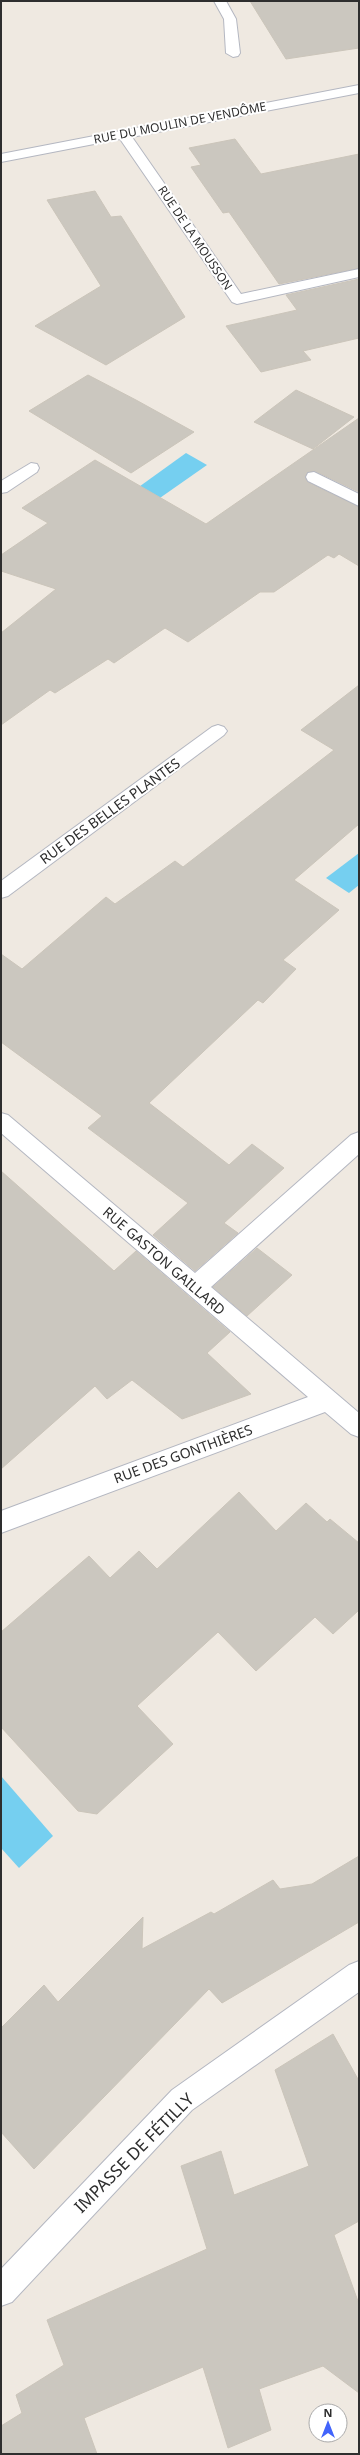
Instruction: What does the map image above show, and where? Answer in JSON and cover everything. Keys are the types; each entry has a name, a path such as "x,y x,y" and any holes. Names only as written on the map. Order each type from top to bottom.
{"street":[{"path":"220,1 230,19 234,53"},
{"name":"RUE DU MOULIN DE VENDÔME","path":"1,158 123,133 359,89"},
{"name":"RUE DE LA MOUSSON","path":"123,133 237,300 359,273"},
{"path":"1,488 31,468"},
{"path":"314,477 359,501"},
{"name":"RUE DES BELLES PLANTES","path":"1,891 218,731"},
{"name":"RUE GASTON GAILLARD","path":"1,1121 326,1401"},
{"path":"194,1287 359,1141"},
{"path":"326,1401 359,1427"},
{"name":"RUE DES GONTHIÈRES","path":"1,1522 326,1401"},
{"name":"IMPASSE DE FÉTILLY","path":"1,2291 182,2100 359,1975"}],"water":[{"path":"186,453 207,465 157,500 136,489"},
{"path":"359,853 359,885 349,893 326,878"},
{"path":"1,1776 53,1836 19,1868 1,1848"}],"building":[{"path":"250,1 359,1 359,48 286,59"},
{"path":"235,139 261,174 359,154 359,268 279,284 229,212 223,213 191,167 201,165 189,148"},
{"path":"95,191 111,217 121,216 185,317 106,365 35,326 101,286 47,200"},
{"path":"359,279 359,338 303,351 311,360 261,372 226,326 297,310 286,295"},
{"path":"88,375 194,432 131,473 29,411"},
{"path":"296,390 354,417 313,449 254,422"},
{"path":"359,418 359,492 315,471 308,472 305,476 307,482 359,507 359,566 339,554 334,558 328,555 274,592 260,592 188,642 165,628 114,663 108,659 55,693 50,690 1,725 1,633 56,589 1,571 1,555 48,523 22,508 95,460 206,524"},
{"path":"359,685 359,824 294,880 339,910 283,960 296,969 263,1003 258,1000 149,1103 229,1165 252,1144 284,1168 224,1223 238,1233 195,1271 153,1235 188,1203 88,1128 102,1116 1,1042 1,954 22,969 106,897 115,904 175,861 183,867 334,750 301,730"},
{"path":"1,1171 114,1271 136,1251 230,1332 207,1353 251,1394 182,1419 132,1380 107,1399 95,1386 1,1469"},
{"path":"257,1248 292,1275 247,1316 213,1287"},
{"path":"239,1492 276,1531 306,1503 327,1522 330,1519 359,1543 359,1610 333,1634 315,1617 256,1671 218,1632 137,1706 173,1744 97,1814 78,1811 1,1727 1,1632 89,1556 110,1578 139,1551 157,1569"},
{"path":"359,1856 359,1922 222,2003 209,1989 34,2169 1,2132 1,2028 44,1985 58,2002 143,1917 142,1949 211,1912 214,1914 273,1880 280,1889 312,1884"},
{"path":"333,2034 359,2081 359,2221 334,2235 359,2304 359,2393 323,2366 259,2389 271,2430 228,2448 203,2367 84,2418 97,2454 1,2454 1,2426 22,2413 16,2395 64,2365 47,2320 207,2249 181,2166 221,2151 234,2195 309,2166 275,2070"}]}
